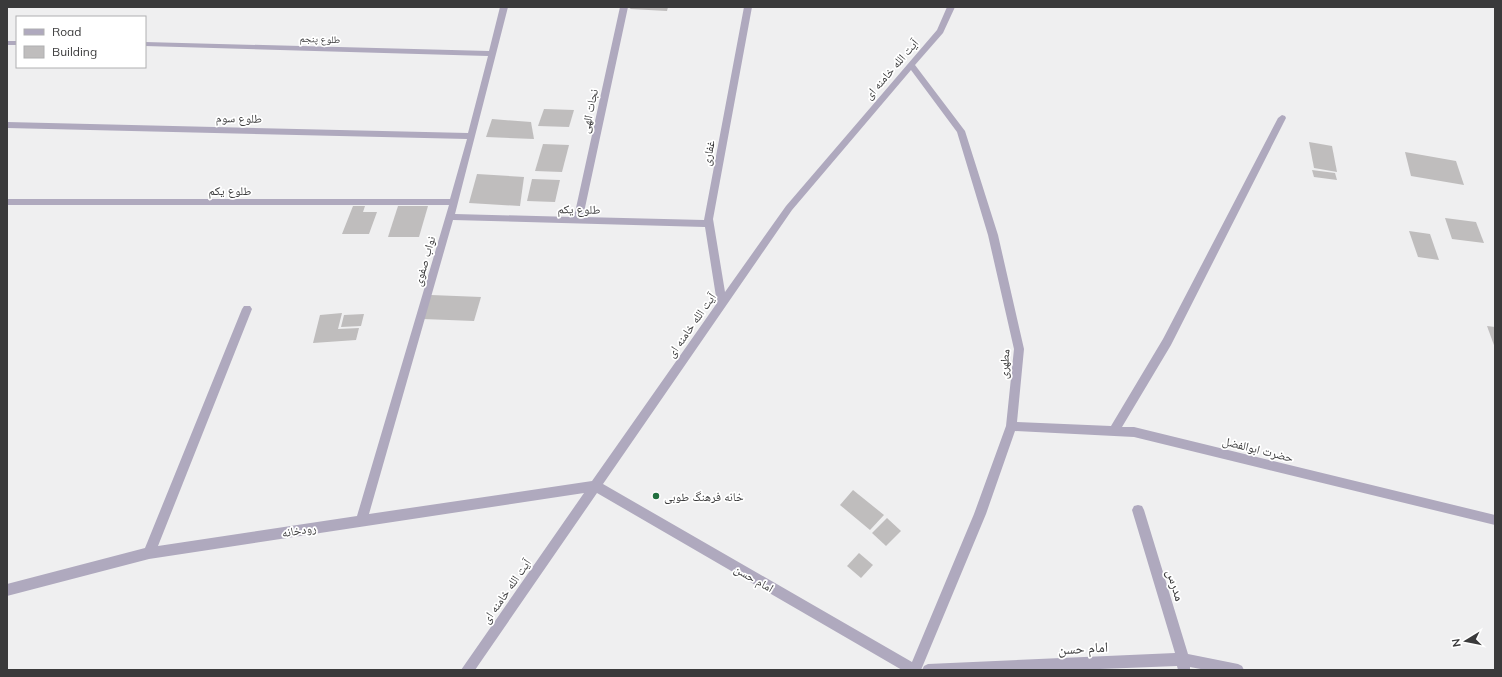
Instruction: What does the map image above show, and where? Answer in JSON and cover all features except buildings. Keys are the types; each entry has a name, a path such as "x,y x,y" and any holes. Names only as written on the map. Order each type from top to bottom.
{"street":[{"name":"نواب صفوی","path":"362,520 449,217 493,54 504,7"},
{"name":"نجات الهی","path":"578,220 624,7"},
{"name":"غفاری","path":"722,303 708,219 748,7"},
{"name":"آیت الله خامنه ای","path":"467,670 789,208 940,31 951,7"},
{"name":"طلوع پنجم","path":"146,44 493,54"},
{"name":"مطهری","path":"911,65 961,131 993,235 1020,349 1011,426 980,514 914,670"},
{"path":"1113,432 1167,342 1282,118"},
{"name":"طلوع سوم","path":"7,125 471,136"},
{"name":"طلوع یکم","path":"7,202 453,202"},
{"name":"طلوع یکم","path":"449,217 709,224"},
{"path":"149,553 247,309"},
{"name":"حضرت ابوالفضل","path":"1011,426 1134,432 1495,520"},
{"name":"رودخانه","path":"7,590 149,553 595,486"},
{"name":"امام حسن","path":"595,486 914,670"},
{"name":"مدرس","path":"1138,510 1183,664"},
{"name":"امام حسن","path":"928,670 1183,664 1238,670"}],"place":[{"name":"خانه فرهنگ طوبی","path":"656,496"}]}
